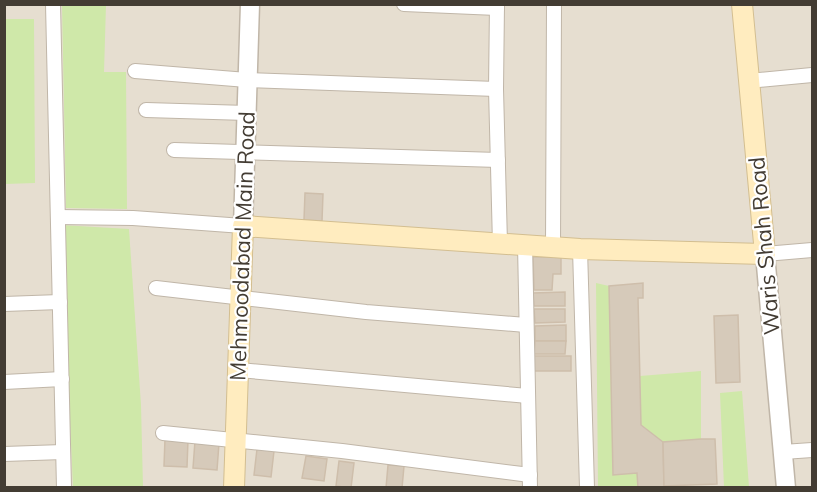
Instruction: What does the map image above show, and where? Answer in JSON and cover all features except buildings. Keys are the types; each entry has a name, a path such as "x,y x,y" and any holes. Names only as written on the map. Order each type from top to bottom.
{"main road":[{"name":"Waris Shah Road","path":"742,4 765,254"},
{"path":"243,226 580,249 765,254"},
{"name":"Mehmoodabad Main Road","path":"234,488 243,226"}],"street":[{"path":"53,4 64,488"},
{"name":"Mehmoodabad Main Road","path":"243,226 250,4"},
{"path":"404,4 497,6 496,89 500,244"},
{"path":"553,247 554,4"},
{"path":"135,71 248,80 496,89"},
{"path":"749,81 813,75"},
{"path":"146,110 247,113"},
{"path":"174,150 498,160"},
{"path":"57,217 243,226"},
{"path":"163,434 342,451 530,481 525,245"},
{"path":"580,249 587,488"},
{"path":"765,254 813,250"},
{"name":"Waris Shah Road","path":"765,254 786,488"},
{"path":"156,288 242,296 366,312 526,325"},
{"path":"4,304 60,302"},
{"path":"239,370 528,396"},
{"path":"4,382 62,379"},
{"path":"783,452 813,450"},
{"path":"4,454 63,452"}],"shaded area":[{"path":"4,5 812,5 812,487 5,487"}],"green space":[{"path":"62,5 106,5 104,72 126,72 127,209 66,208"},
{"path":"5,19 34,19 35,183 5,184"},
{"path":"61,225 129,229 141,405 143,487 73,487"},
{"path":"596,283 609,286 613,475 637,473 638,487 598,487"},
{"path":"701,371 701,439 663,442 641,425 640,376"},
{"path":"742,391 749,487 724,487 720,393"}]}
